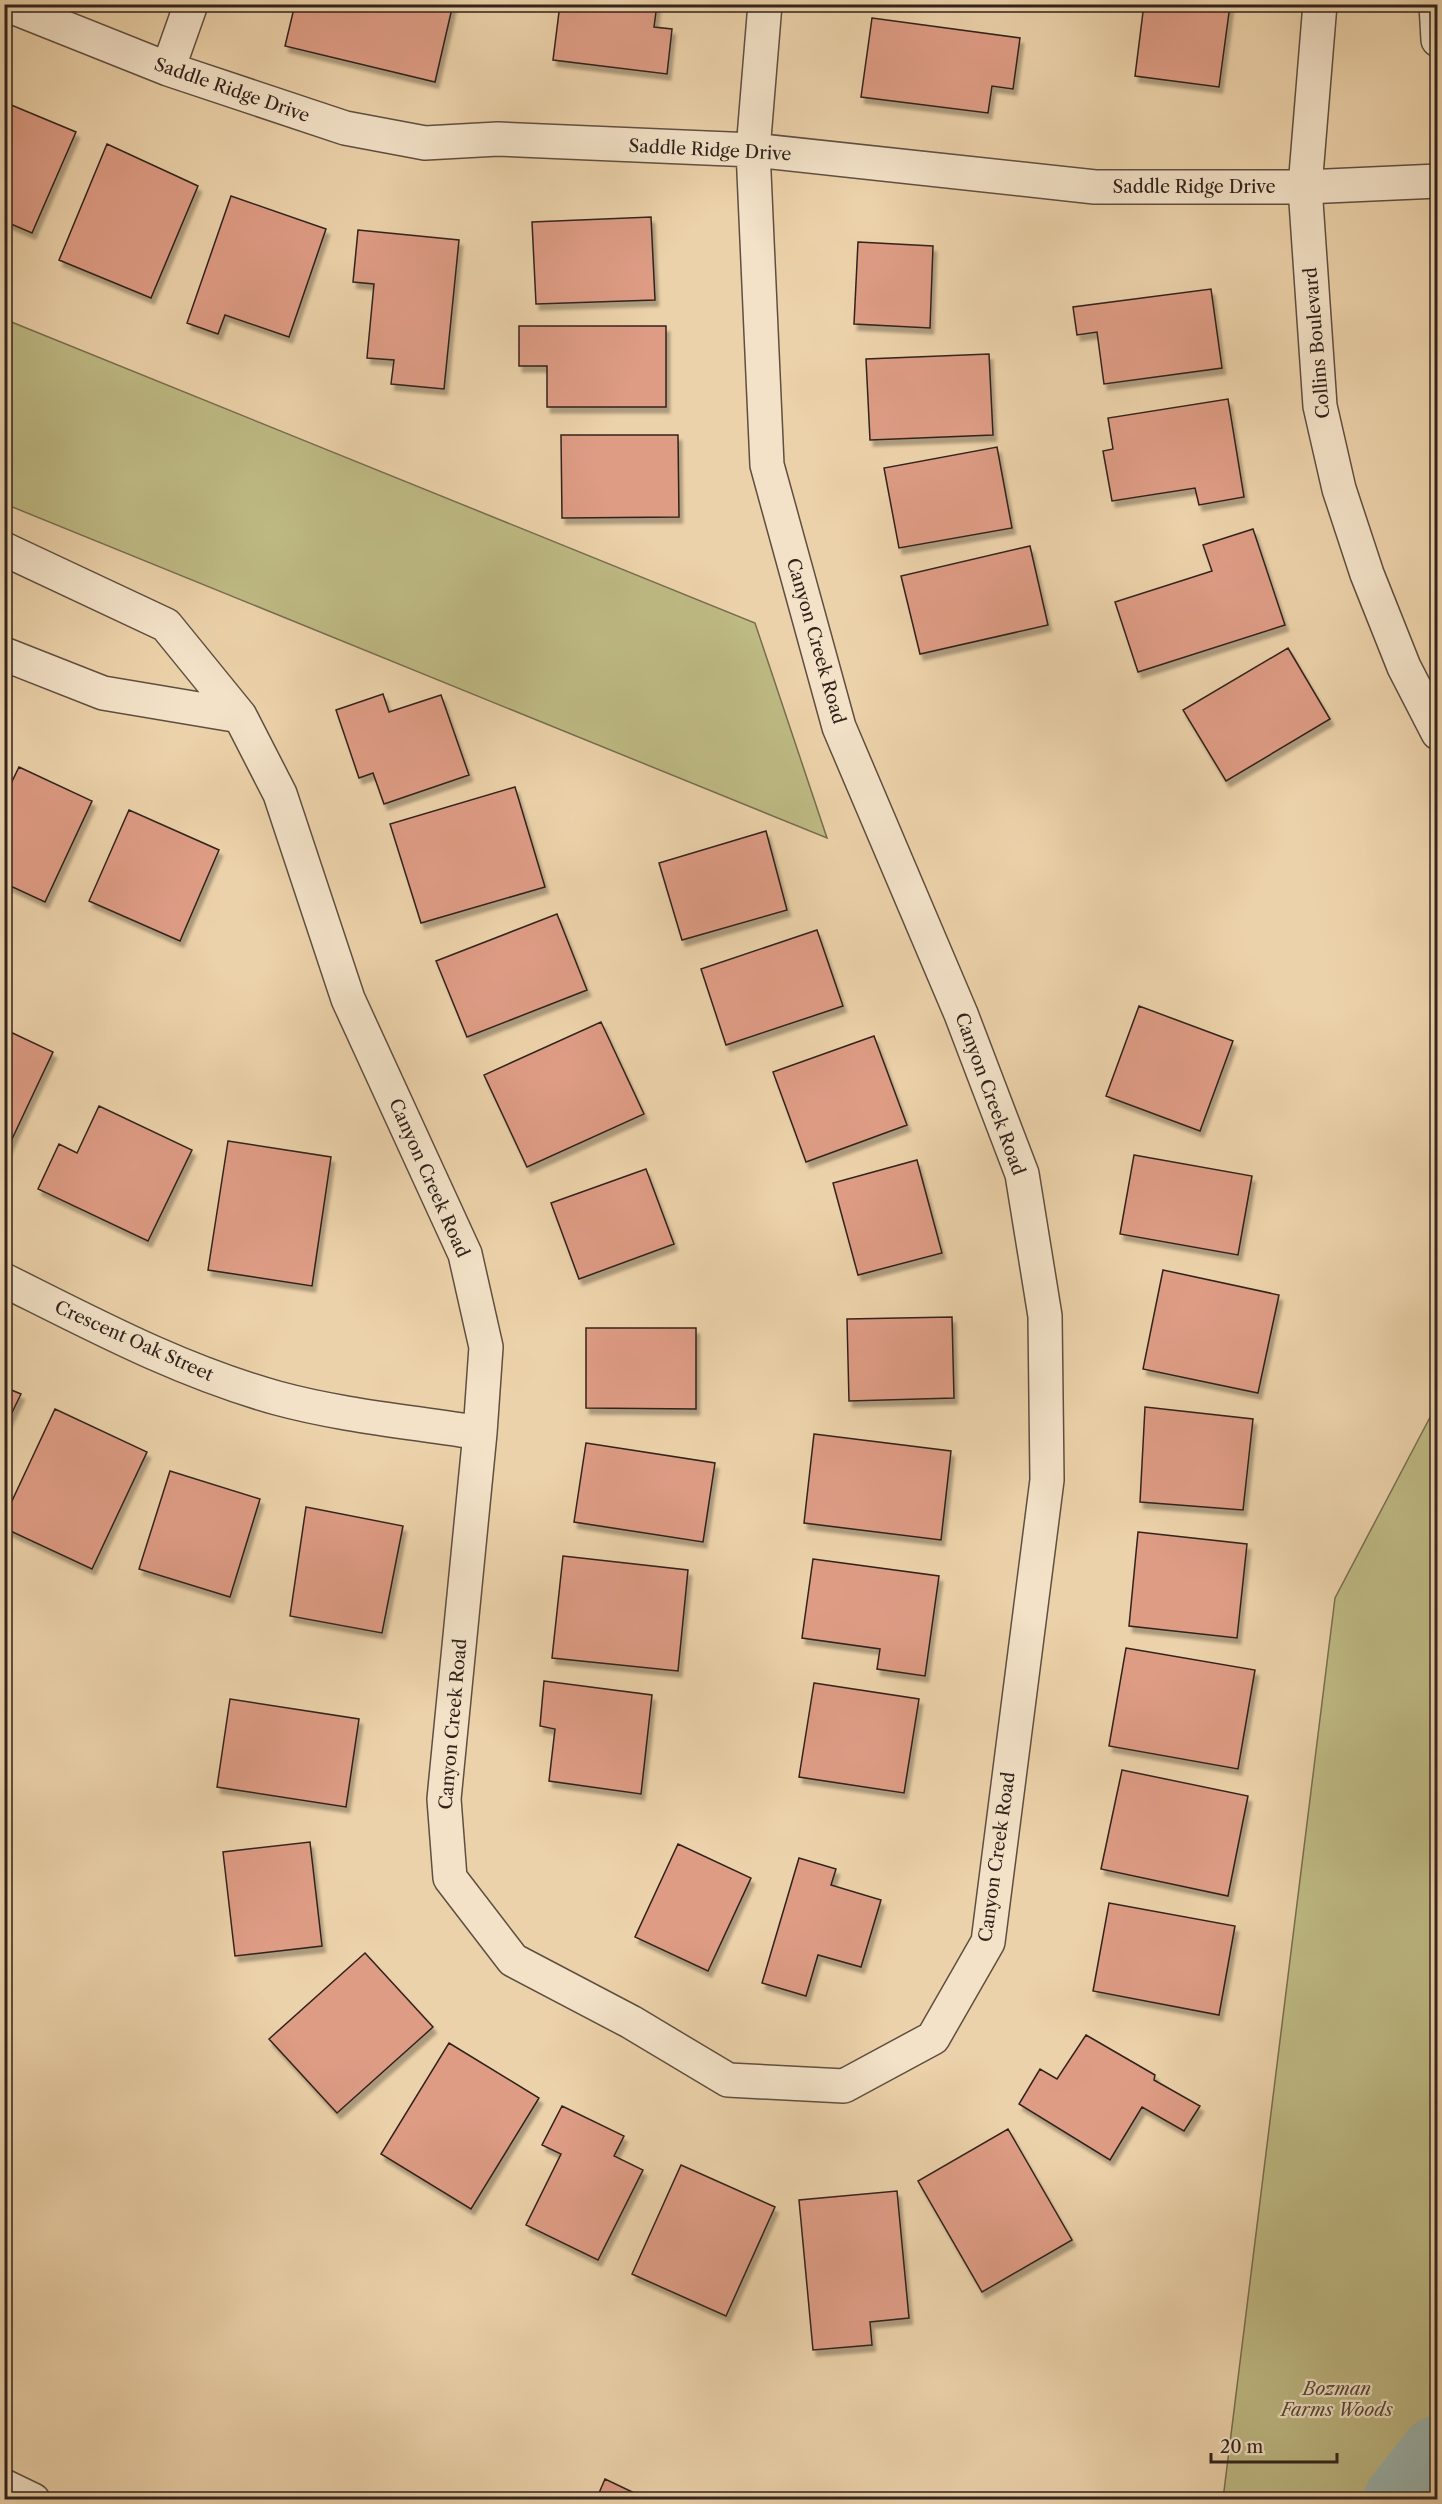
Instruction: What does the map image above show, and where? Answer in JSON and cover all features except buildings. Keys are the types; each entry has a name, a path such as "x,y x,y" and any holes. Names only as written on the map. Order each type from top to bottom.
{"street":[{"name":"Saddle Ridge Drive","path":"4,4 168,69 345,128 425,143 498,139 753,150 1095,187 1305,187 1437,181"},
{"path":"168,69 191,4"},
{"name":"Canyon Creek Road","path":"4,549 166,625 240,716 280,794 348,999 465,1254 486,1347 480,1433 444,1799 450,1878 513,1960 631,2022 728,2080 844,2086 933,2038 988,1942 1047,1480 1045,1316 1022,1174 961,1014 839,728 767,465 753,150 765,4"},
{"name":"Collins Boulevard","path":"1320,4 1305,187 1320,406 1339,489 1367,574 1396,646 1437,733"},
{"path":"1436,4 1437,40"},
{"path":"4,654 103,693 240,716"},
{"name":"Crescent Oak Street","path":"4,1280 148,1352 234,1385 280,1399 334,1410 480,1433"},
{"path":"4,2486 33,2499"}],"green space":[{"path":"4,319 755,623 827,838 5,504"},
{"name":"Bozman Farms Woods","path":"1437,1404 1437,2499 1223,2499 1335,1598"}],"waterway":[{"path":"1401,2500 1438,2453"}]}
